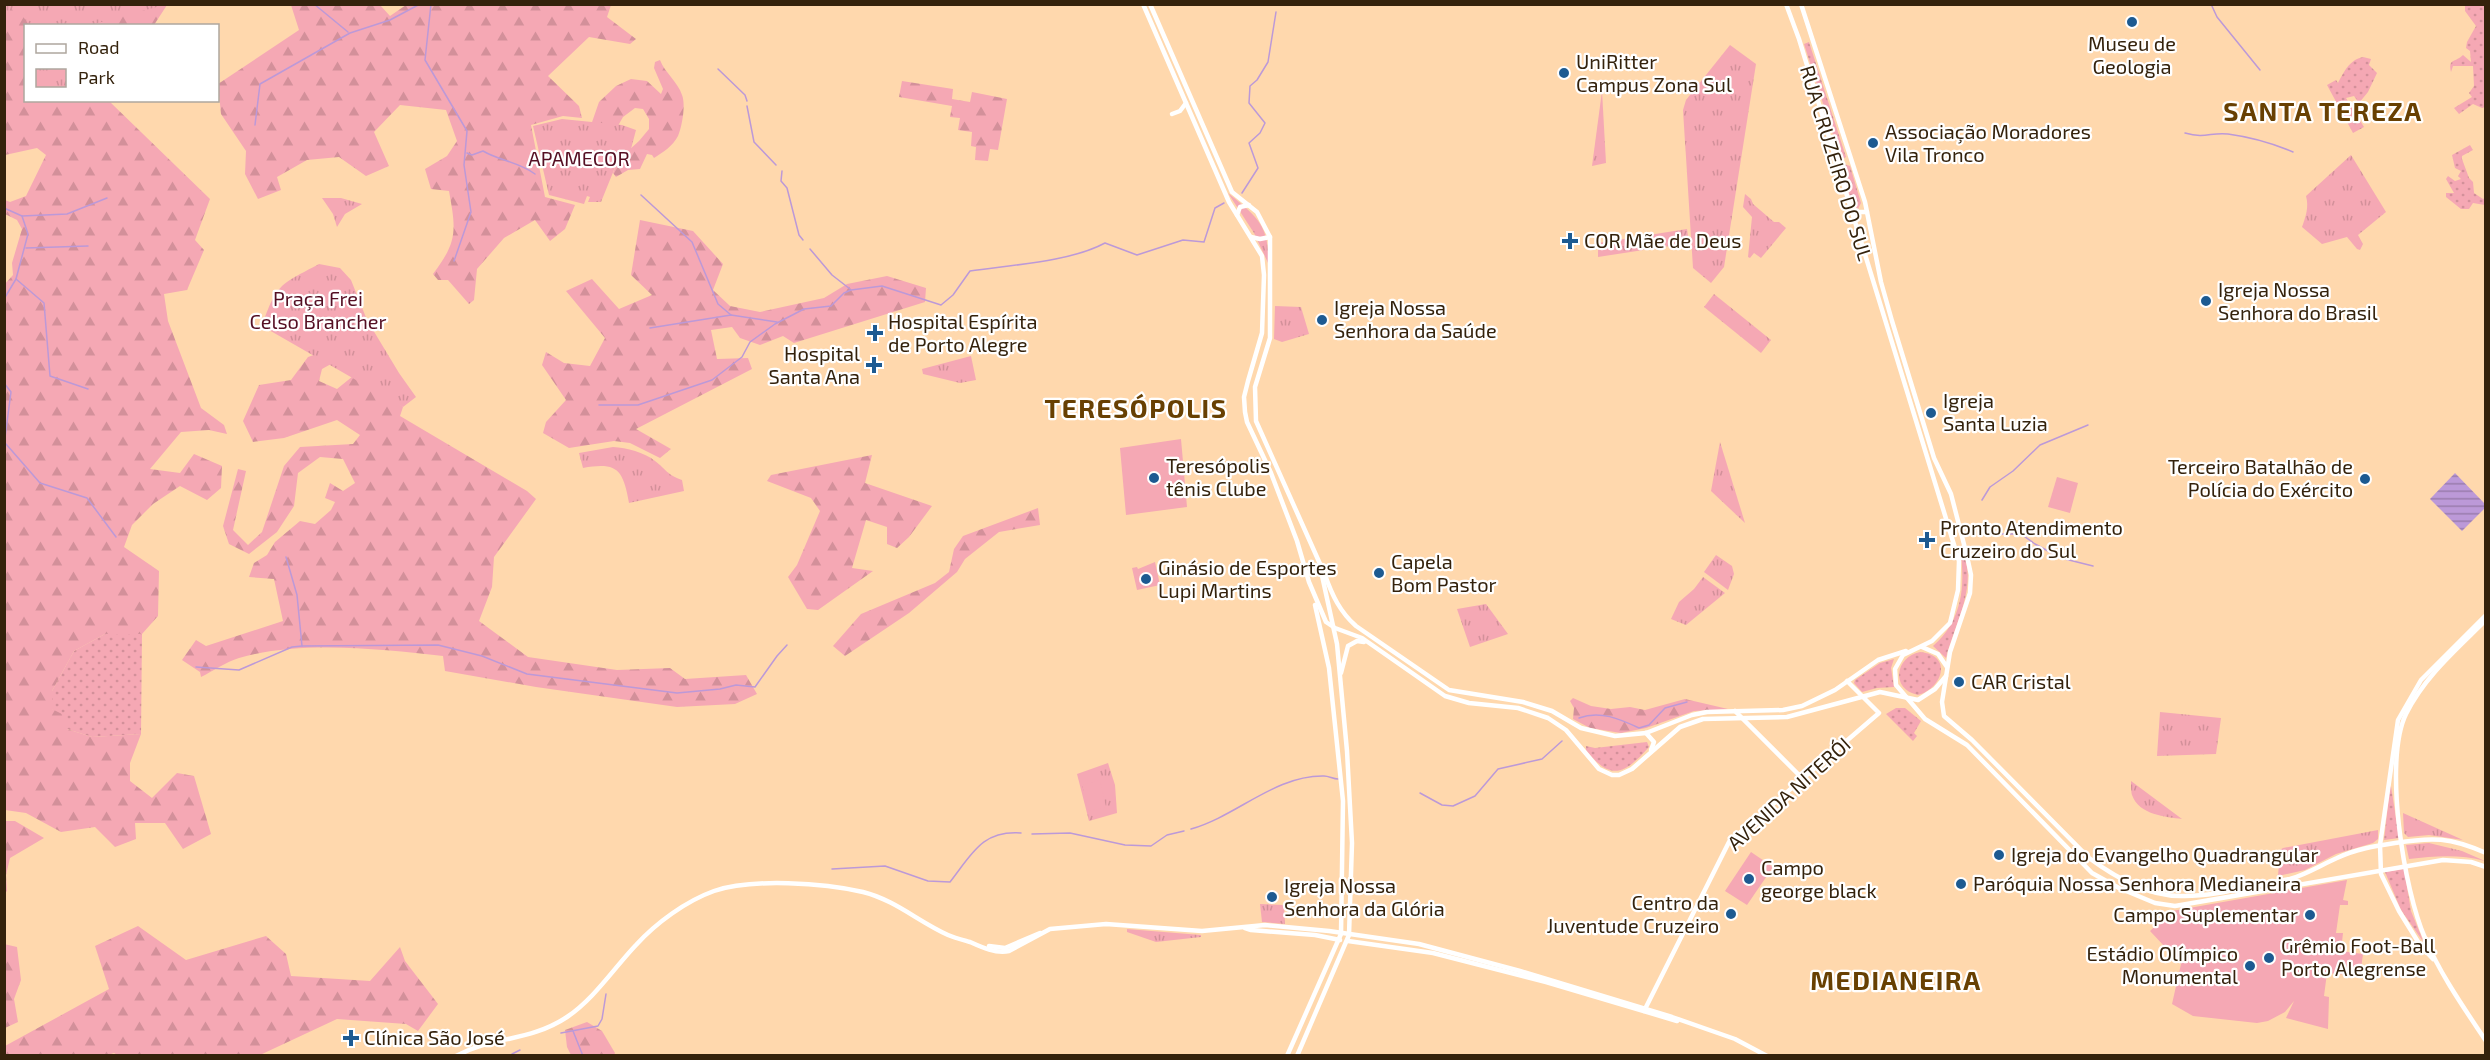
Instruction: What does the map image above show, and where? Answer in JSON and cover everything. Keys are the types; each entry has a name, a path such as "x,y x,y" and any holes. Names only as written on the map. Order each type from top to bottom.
{"main road":[{"path":"1143,4 1237,215 1264,263 1261,340 1244,397 1245,412 1291,525 1321,615 1330,625 1362,638 1434,689 1460,701 1518,708 1544,715 1566,730 1594,764 1605,773 1619,775 1690,722 1703,719 1787,717 1880,692 1894,693 1907,699 1918,700 1926,697 1946,676"},
{"path":"1150,4 1232,192 1249,205 1262,220 1270,237 1270,338 1255,387 1254,410 1260,432 1275,460 1332,596 1356,626 1437,683 1449,690 1540,706 1581,728 1615,736 1646,733 1692,715 1707,712 1783,710 1802,706 1827,695 1878,660 1921,647 1938,654 1947,667 1942,702 1944,716 1948,722 1972,740 2089,858 2109,873 2143,889 2181,896 2290,879 2302,876 2352,852 2380,845 2431,838 2446,840 2486,853"},
{"name":"RUA CRUZEIRO DO SUL","path":"1801,4 1814,39 1846,161 1868,213 1881,282 1892,321 1924,419 1934,458 1951,494 1971,574 1970,593 1950,651 1947,667"},
{"name":"RUA CRUZEIRO DO SUL","path":"1788,6 1914,420 1955,546 1960,576 1950,623 1932,641 1921,647"},
{"path":"1799,39 1805,41 1814,39"},
{"path":"1172,114 1180,111 1186,103"},
{"path":"1194,121 1205,131"},
{"path":"1839,169 1846,161"},
{"path":"1237,215 1240,207 1249,205"},
{"path":"1851,208 1856,212 1868,213"},
{"path":"1251,237 1260,239 1270,237"},
{"path":"1885,322 1892,321"},
{"path":"1914,420 1924,419"},
{"path":"1297,1056 1349,938 1352,813 1341,679 1334,625 1319,562"},
{"path":"1287,1056 1340,937 1344,825 1339,757 1329,668 1309,582"},
{"path":"2485,618 2480,626 2424,683 2402,726 2395,782 2396,808 2418,921 2437,963 2486,1038"},
{"path":"2437,963 2420,945 2388,893 2381,872 2380,845 2398,720 2421,680 2485,618"},
{"path":"2473,628 2480,626"},
{"path":"1341,679 1348,646 1357,641 1367,642"},
{"path":"2446,660 2452,649"},
{"path":"1911,650 1903,655 1895,669 1896,685 1925,719 1967,745 2092,873 2119,888 2155,903 2175,906 2381,872 2406,864 2443,860 2471,862 2486,867"},
{"path":"1847,681 1863,696"},
{"path":"1460,701 1462,697 1472,694"},
{"name":"AVENIDA NITERÓI","path":"1645,1010 1729,842 1879,713 1863,696"},
{"path":"1735,711 1803,779"},
{"path":"1643,759 1654,745 1653,739 1646,733"},
{"path":"456,1056 483,1045 539,1032 566,1018 582,1005 643,937 691,900 716,890 755,885 807,885 864,892 886,900 948,935 1006,952 1050,929 1096,924 1202,931 1245,928 1349,938 1433,953 1645,1010 1735,1040 1767,1056"},
{"path":"1125,933 1126,926"},
{"path":"1201,939 1202,931"},
{"path":"972,943 1005,948 1037,933 1042,933"},
{"path":"1006,952 1014,944"}],"green space":[{"path":"5,4 164,4 94,24 28,24 15,6 5,15"},
{"path":"4,5 167,5 155,24 24,24 24,102 110,102 210,199 195,240 204,250 187,290 164,294 168,321 201,408 224,425 227,434 209,430 181,432 150,469 180,473 194,454 222,466 221,488 207,500 180,486 153,504 132,525 124,547 159,571 158,616 142,634 105,634 74,651 52,691 52,709 66,716 67,729 92,737 141,734 130,763 130,781 152,798 177,773 194,776 211,834 183,849 165,823 135,823 136,839 115,847 95,827 61,832 26,813 5,810 4,285 13,275 12,263 22,229 17,220 5,214 5,200 10,202 26,196 46,155 37,148 5,155"},
{"path":"291,5 380,5 390,16 406,5 611,5 607,17 636,39 630,44 589,37 548,76 579,106 582,118 563,116 531,125 545,197 575,205 565,229 550,241 535,220 504,238 477,269 474,300 469,304 448,280 438,280 433,274 451,244 454,226 449,191 431,189 425,169 447,156 457,141 446,110 400,105 374,132 389,166 366,176 339,157 307,160 277,177 281,190 258,199 245,174 246,151 221,114 219,83 299,30"},
{"path":"2465,5 2485,5 2485,107 2473,104 2459,114 2454,108 2472,97 2469,93 2474,86 2473,66 2453,66 2451,72 2450,68 2451,63 2463,55 2471,62 2470,51 2466,48 2476,26 2465,11"},
{"path":"1809,42 1846,157 1841,160 1804,44"},
{"path":"1730,45 1756,64 1724,267 1711,283 1693,268 1683,110 1686,100"},
{"path":"2363,57 2371,59 2369,65 2377,73 2368,92 2359,103 2354,96 2346,98 2364,127 2353,133 2327,85 2336,80 2338,83 2351,64"},
{"path":"660,60 678,86 683,99 684,110 678,136 667,149 654,158 647,154 640,169 628,170 616,177 613,173 618,160 649,129 649,119 643,109 635,108 623,117 615,131 591,125 599,102 616,86 631,79 647,81 661,94 663,89 654,68 655,62"},
{"path":"902,81 953,89 952,99 970,102 972,92 1007,99 998,150 990,149 988,161 975,160 976,147 971,146 972,132 958,130 960,118 950,117 952,106 899,97"},
{"path":"1602,91 1606,163 1592,166"},
{"name":"APAMECOR","path":"562,119 622,125 636,130 631,149 618,160 601,202 588,202 590,197 587,196 584,204 549,195 533,126"},
{"path":"2470,145 2473,150 2462,156 2462,159 2469,178 2473,182 2474,193 2485,198 2485,205 2473,203 2469,209 2461,209 2446,197 2446,193 2454,193 2446,179 2448,176 2455,181 2461,179 2458,176 2461,171 2455,168 2452,155"},
{"path":"2351,155 2386,212 2358,235 2363,244 2360,250 2347,237 2322,244 2302,227 2307,212 2306,196"},
{"path":"1844,164 1850,166 1861,203 1858,209 1853,206 1841,168"},
{"path":"1228,193 1259,222 1266,239 1268,263 1254,233"},
{"path":"1745,194 1774,222 1779,222 1786,228 1761,258 1754,253 1750,258 1748,257 1752,217 1743,207"},
{"path":"322,198 341,198 362,204 345,214 337,227 333,214"},
{"path":"640,220 693,231 723,264 713,290 730,306 760,312 824,298 847,284 887,276 926,288 925,302 794,343 783,336 760,345 740,338 732,327 711,330 717,359 748,358 752,369 636,429 671,449 660,458 630,443 614,441 569,448 543,433 546,422 566,400 542,365 546,352 564,363 590,366 605,338 566,291 592,279 619,309 652,295 631,275"},
{"path":"1687,229 1689,243 1598,257 1598,243"},
{"name":"Praça Frei Celso Brancher","path":"319,264 340,268 351,280 367,320 416,397 403,407 262,326 276,293 296,276"},
{"path":"1714,294 1771,340 1761,353 1704,307"},
{"path":"1275,306 1301,307 1309,334 1282,342 1274,339"},
{"path":"342,345 349,354 322,369 319,381 337,389 358,372 403,407 400,416 527,491 536,499 494,557 492,587 479,621 528,657 617,670 670,668 685,679 746,675 757,694 735,704 677,707 536,687 445,671 443,656 341,648 263,652 224,664 201,677 200,672 182,660 196,640 206,646 283,621 274,579 249,577 254,563 267,555 275,542 300,521 315,524 331,510 335,502 325,498 330,483 343,491 355,483 343,459 320,457 298,473 294,506 277,532 249,554 229,544 223,526 238,469 246,471 233,530 248,545 262,532 284,466 300,447 353,444 360,435 337,420 284,438 253,442 243,421 259,385 291,380 308,357"},
{"path":"971,356 976,380 960,383 923,374 922,369"},
{"name":"Teresópolis tênis Clube","path":"1181,439 1187,507 1126,515 1120,448"},
{"path":"1720,442 1745,523 1711,491"},
{"path":"613,447 635,451 651,458 670,474 682,480 684,491 629,503 624,482 616,470 604,466 583,468 579,453"},
{"path":"872,455 865,483 932,506 909,537 897,548 887,544 887,527 866,520 852,568 873,571 818,610 807,609 788,577 797,565 820,511 811,498 767,481 771,475"},
{"path":"2057,477 2078,483 2070,513 2048,507"},
{"path":"1038,508 1040,525 999,532 965,559 957,572 909,613 845,656 833,646 861,614 935,583 949,572 954,549 963,536"},
{"path":"1960,549 1966,561 1967,589 1946,658 1933,646 1950,626 1960,602 1962,563"},
{"path":"1716,555 1732,566 1734,574 1728,590 1704,572"},
{"name":"Ginásio de Esportes Lupi Martins","path":"1155,562 1160,585 1137,590 1132,568 1137,567 1138,569"},
{"path":"1703,577 1725,593 1686,625 1671,619 1679,602 1694,589"},
{"path":"1486,604 1508,634 1470,647 1457,609"},
{"path":"136,632 142,634 141,734 92,737 67,729 52,709 52,691 74,651 105,634"},
{"path":"1920,652 1930,654 1937,659 1941,672 1934,686 1918,695 1909,692 1903,686 1899,673 1905,660"},
{"path":"1894,659 1891,668 1894,687 1862,692 1854,683 1880,663"},
{"path":"1573,698 1591,706 1611,709 1630,707 1645,710 1685,699 1728,709 1694,711 1646,728 1621,733 1590,728 1573,719 1574,708 1570,701"},
{"path":"1896,708 1905,708 1921,721 1914,733 1917,736 1913,741 1886,714"},
{"path":"2160,712 2221,718 2216,754 2157,756"},
{"path":"1647,742 1649,747 1633,763 1618,771 1603,767 1586,750 1586,746 1595,748"},
{"path":"1108,763 1115,785 1117,813 1089,821 1077,774"},
{"path":"1100,780 1106,807 1089,811 1082,785"},
{"path":"2131,781 2182,819 2154,814 2141,807 2132,795"},
{"path":"2390,787 2399,838 2384,840"},
{"path":"2403,813 2463,840 2429,835 2408,837 2404,833"},
{"path":"5,821 15,821 44,838 10,858 5,893"},
{"path":"2378,830 2378,839 2373,843 2336,854 2305,870 2278,876 2280,850 2283,848"},
{"path":"2429,843 2462,851 2485,861 2447,856 2409,859 2406,845"},
{"name":"Campo george black","path":"1751,852 1773,867 1747,905 1725,891"},
{"path":"2404,869 2411,911 2424,943 2401,910 2385,872"},
{"name":"Grêmio Foot-Ball Porto Alegrense","path":"2347,880 2343,900 2348,901 2348,905 2340,905 2336,933 2343,933 2341,951 2363,954 2360,976 2327,973 2324,996 2329,997 2328,1029 2286,1018 2294,1001 2285,1012 2268,1021 2257,1023 2193,1016 2172,1004 2181,964 2150,931 2172,911"},
{"path":"1260,904 1284,905 1285,924 1262,922"},
{"path":"138,926 186,960 266,936 286,954 291,976 370,981 400,947 405,961 438,1004 418,1031 406,1024 337,1019 260,1055 119,1056 114,1053 105,1056 5,1055 5,1046 109,989 95,946"},
{"path":"1127,929 1201,935 1201,937 1156,942 1127,932"},
{"path":"4,944 17,947 21,980 14,999 18,1022 5,1028"},
{"path":"587,1022 602,1031 614,1055 571,1055 567,1047 565,1030"}],"shaded area":[{"path":"2455,473 2485,504 2485,508 2462,531 2430,499"}],"waterway":[{"path":"314,4 348,32"},
{"path":"255,125 260,84 350,33 390,20 420,4"},
{"path":"431,4 425,60 467,131 464,165 471,212 454,261"},
{"path":"2211,4 2217,17 2260,70"},
{"path":"1242,193 1258,168 1249,143 1260,133 1265,123 1249,103 1250,86 1257,80 1268,62 1276,12"},
{"path":"718,69 745,95 747,101"},
{"path":"747,106 754,142 776,165"},
{"path":"2185,133 2236,135 2293,152"},
{"path":"467,153 472,155 483,151 535,174"},
{"path":"782,171 781,181 787,188 799,235 803,240"},
{"path":"641,195 692,242 718,304 731,315"},
{"path":"22,216 67,214 107,198"},
{"path":"599,405 638,405 712,380 742,357 750,342 775,324 804,309 831,306 844,293 851,290 882,286 941,305 953,295 970,271 1057,259 1075,255 1105,243 1137,255 1183,240 1204,242 1215,208 1224,203"},
{"path":"4,208 22,216 28,234 16,279 4,299"},
{"path":"26,248 88,246"},
{"path":"810,249 832,275 850,289"},
{"path":"16,279 44,303 50,376 88,389"},
{"path":"650,328 731,315 777,322"},
{"path":"4,383 11,392 4,445"},
{"path":"1982,500 1990,487 2013,471 2040,445 2088,425"},
{"path":"6,444 40,483 87,498 116,537"},
{"path":"1999,534 2021,534 2061,558 2093,566"},
{"path":"286,557 297,595 302,646"},
{"path":"196,667 239,670 292,647 302,646 438,645 482,656 527,674 677,693 720,689 736,685 755,687 787,645"},
{"path":"1579,718 1602,715 1639,728 1649,725 1665,708 1687,702"},
{"path":"1420,793 1442,805 1453,806 1475,796 1498,769 1542,759 1562,741"},
{"path":"1191,829 1208,823 1289,782 1306,777 1324,776 1338,779"},
{"path":"1032,834 1070,833 1125,845 1151,846 1167,835 1184,831"},
{"path":"832,869 885,866 928,881 950,882 972,853 987,840 997,835 1021,833"},
{"path":"561,1033 598,1026 602,1019 606,994"},
{"path":"573,1031 583,1056"},
{"path":"512,1054 520,1050"}],"place":[{"name":"Museu de Geologia","path":"2132,22"},
{"name":"UniRitter Campus Zona Sul","path":"1564,73"},
{"name":"Associação Moradores Vila Tronco","path":"1873,143"},
{"name":"COR Mãe de Deus","path":"1570,241"},
{"name":"Igreja Nossa Senhora do Brasil","path":"2206,301"},
{"name":"Igreja Nossa Senhora da Saúde","path":"1322,320"},
{"name":"Hospital Espírita de Porto Alegre","path":"875,333"},
{"name":"Hospital Santa Ana","path":"874,365"},
{"name":"Igreja Santa Luzia","path":"1931,413"},
{"name":"Teresópolis tênis Clube","path":"1154,478"},
{"name":"Terceiro Batalhão de Polícia do Exército","path":"2365,479"},
{"name":"Pronto Atendimento Cruzeiro do Sul","path":"1927,540"},
{"name":"Capela Bom Pastor","path":"1379,573"},
{"name":"Ginásio de Esportes Lupi Martins","path":"1146,579"},
{"name":"CAR Cristal","path":"1959,682"},
{"name":"Igreja do Evangelho Quadrangular","path":"1999,855"},
{"name":"Campo george black","path":"1749,879"},
{"name":"Paróquia Nossa Senhora Medianeira","path":"1961,884"},
{"name":"Igreja Nossa Senhora da Glória","path":"1272,897"},
{"name":"Centro da Juventude Cruzeiro","path":"1731,914"},
{"name":"Campo Suplementar","path":"2310,915"},
{"name":"Grêmio Foot-Ball Porto Alegrense","path":"2269,958"},
{"name":"Estádio Olímpico Monumental","path":"2250,966"},
{"name":"Clínica São José","path":"351,1038"}],"district":[{"name":"SANTA TEREZA","path":"2323,112"},
{"name":"TERESÓPOLIS","path":"1136,409"},
{"name":"MEDIANEIRA","path":"1896,981"}]}
